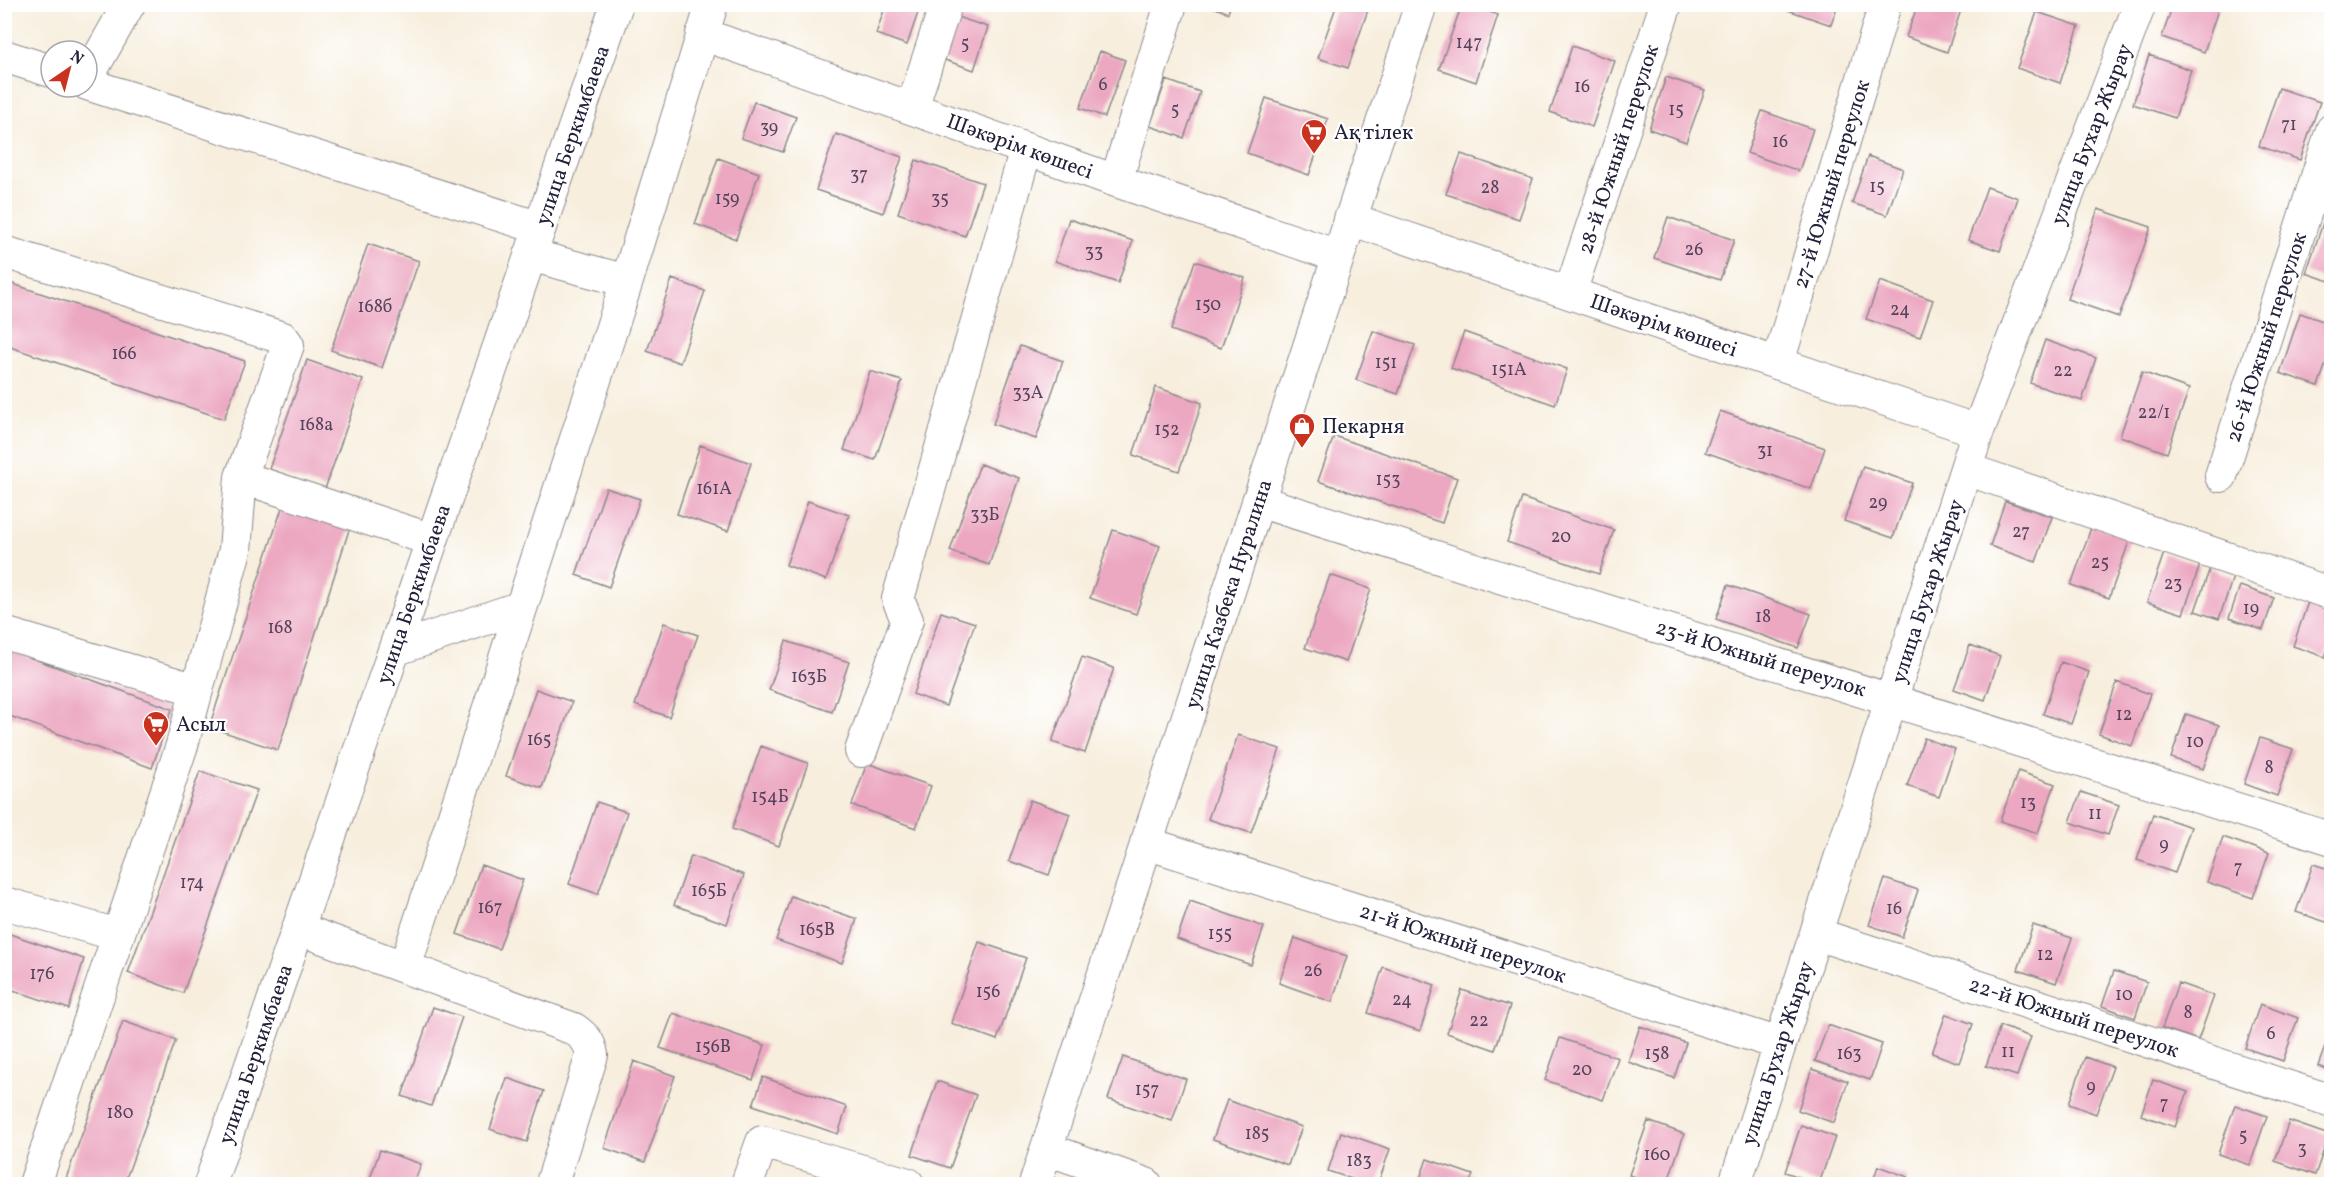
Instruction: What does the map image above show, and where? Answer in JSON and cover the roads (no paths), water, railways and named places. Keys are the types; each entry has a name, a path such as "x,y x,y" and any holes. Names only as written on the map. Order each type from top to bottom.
{"street":[{"path":"99,57 129,4"},
{"name":"улица Беркимбаева","path":"210,1185 617,4"},
{"path":"405,968 627,281 712,4"},
{"path":"912,108 946,4"},
{"path":"1116,181 1171,4"},
{"name":"улица Казбека Нуралина","path":"1035,1185 1421,4"},
{"name":"28-й Южный переулок","path":"1570,293 1666,4"},
{"name":"27-й Южный переулок","path":"1778,363 1885,4"},
{"name":"улица Бухар Жырау","path":"1735,1185 1978,430 2140,4"},
{"name":"Шәкәрім көшесі","path":"702,34 1116,181 1338,256"},
{"path":"4,56 39,67"},
{"path":"99,88 535,241 627,281"},
{"name":"26-й Южный переулок","path":"2221,476 2331,130"},
{"path":"861,751 908,620 898,599 1026,149"},
{"name":"Шәкәрім көшесі","path":"1350,219 1978,430"},
{"path":"4,252 283,338 288,345 241,477 235,550 182,745 35,1185"},
{"path":"1966,469 2331,594"},
{"path":"241,477 432,540"},
{"name":"23-й Южный переулок","path":"1258,501 2331,839"},
{"path":"394,650 521,607"},
{"path":"4,633 197,690"},
{"name":"21-й Южный переулок","path":"1146,843 1780,1044"},
{"path":"4,903 118,935"},
{"path":"299,928 574,1029 585,1037 591,1045 592,1055 553,1180"},
{"name":"22-й Южный переулок","path":"1816,933 2331,1101"},
{"path":"747,1185 762,1142 908,1185"},
{"path":"1047,1149 1146,1185"}],"place":[{"name":"Ақ тілек","path":"1314,155"},
{"name":"Пекарня","path":"1302,449"},
{"name":"Асыл","path":"156,747"}]}
